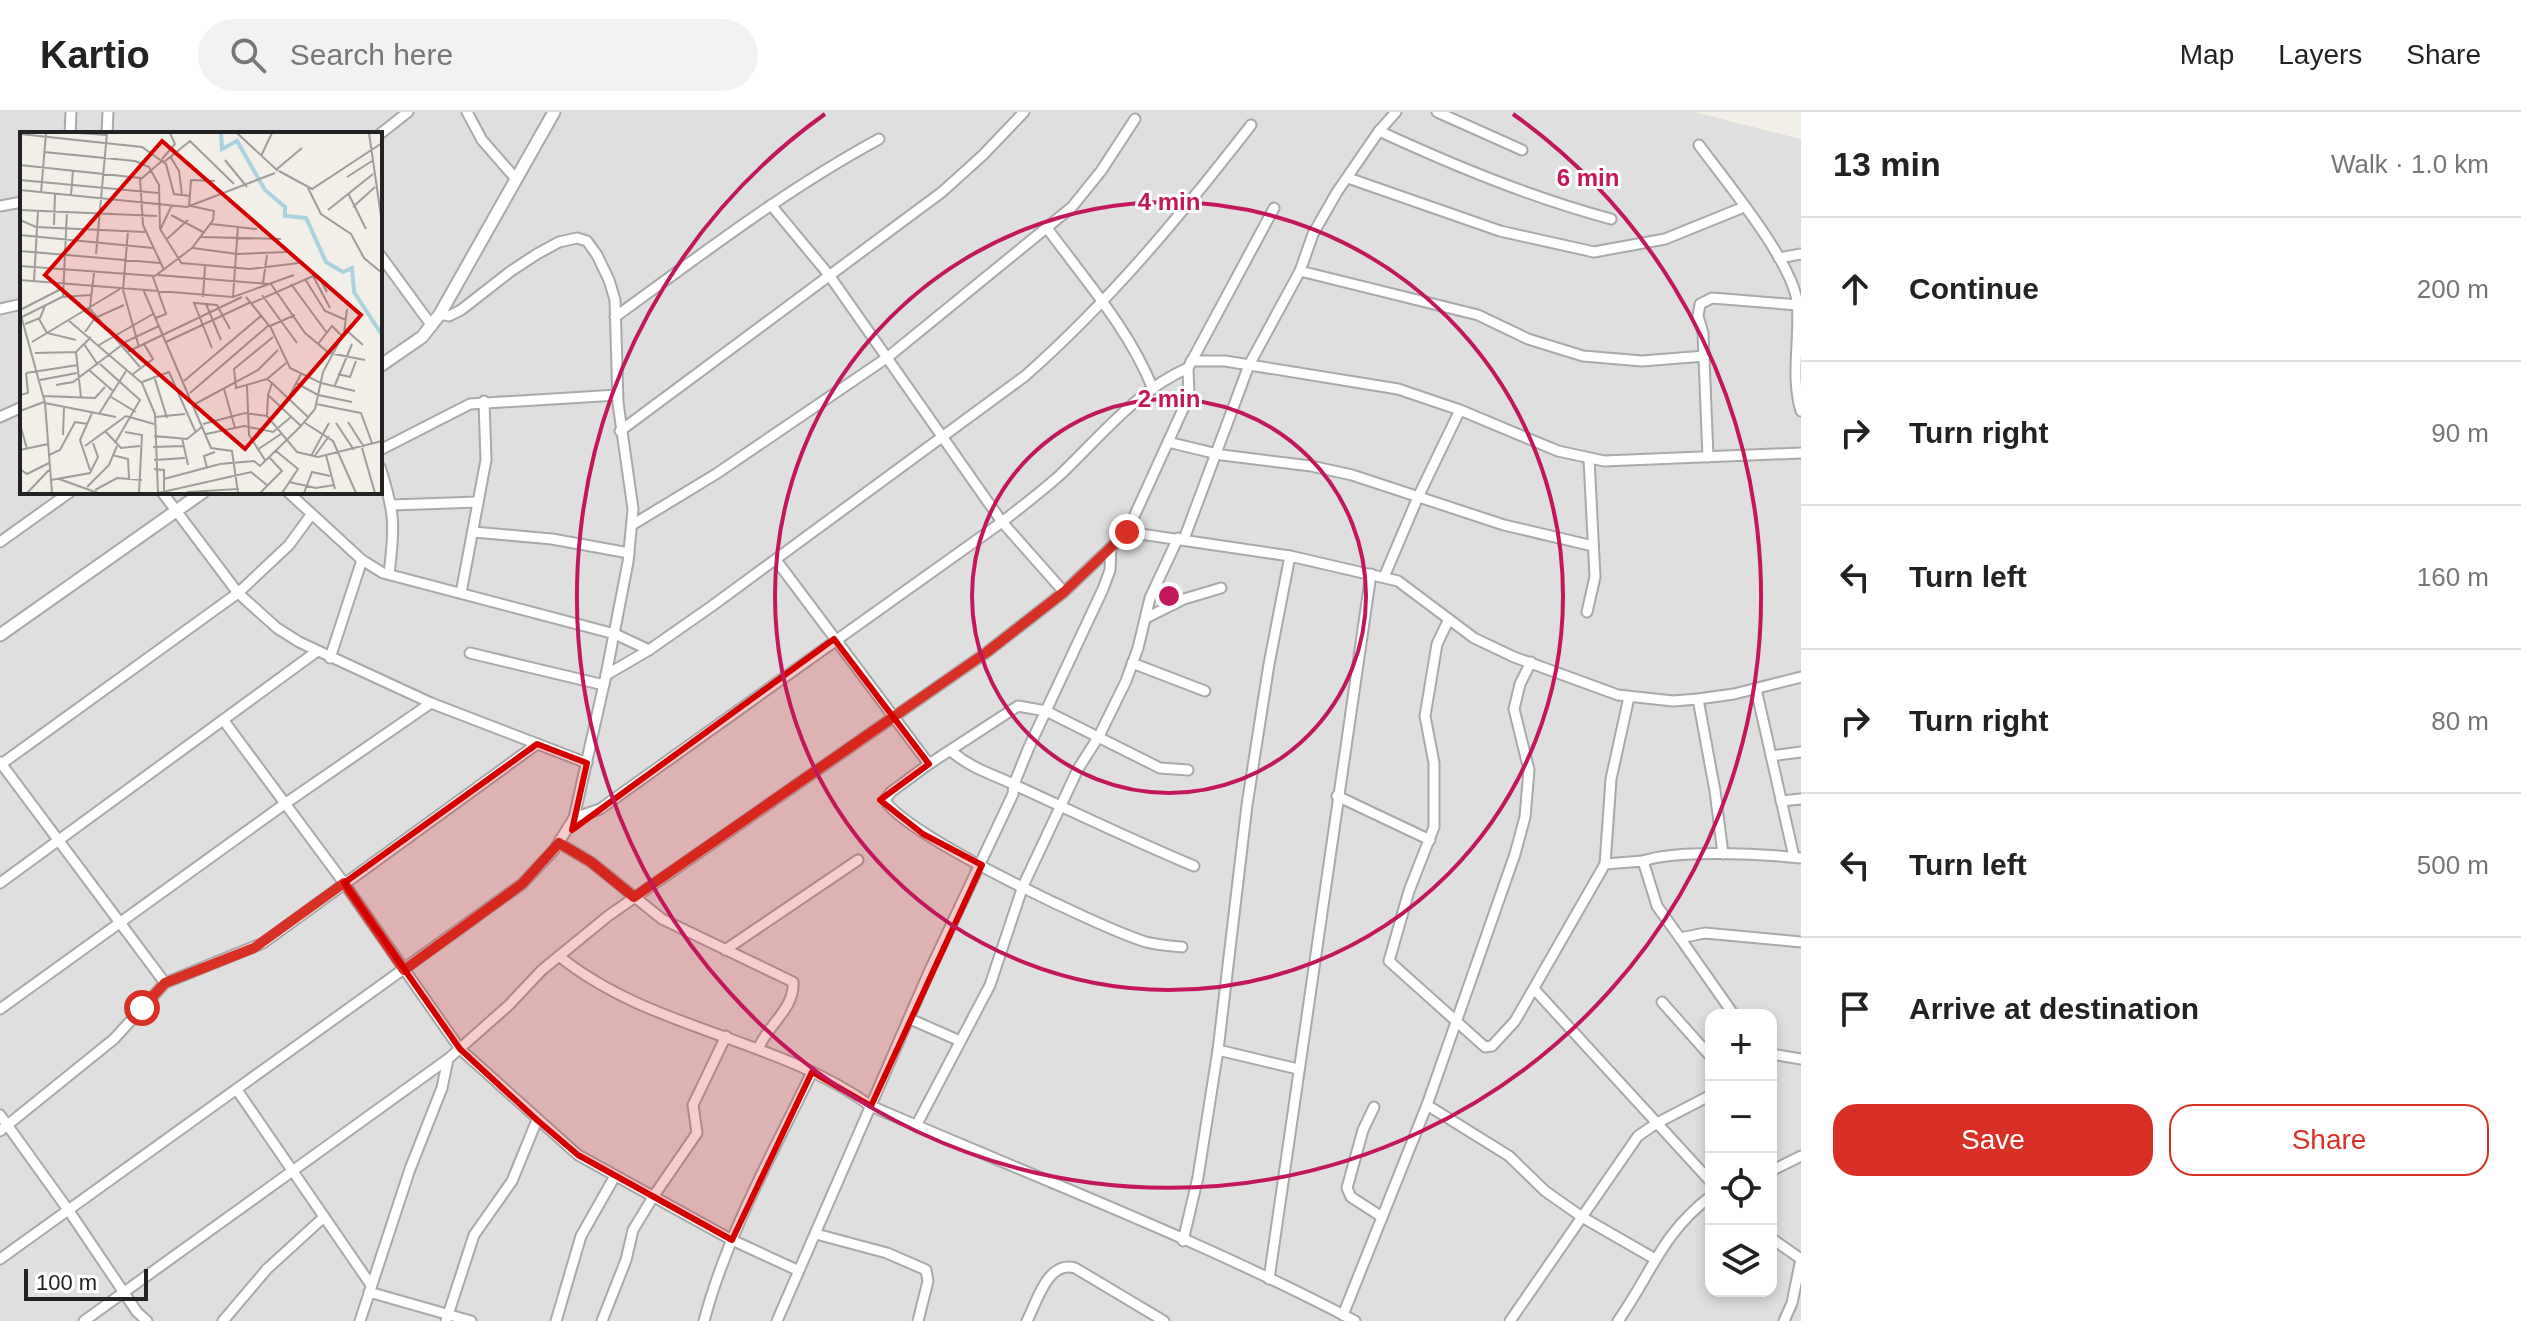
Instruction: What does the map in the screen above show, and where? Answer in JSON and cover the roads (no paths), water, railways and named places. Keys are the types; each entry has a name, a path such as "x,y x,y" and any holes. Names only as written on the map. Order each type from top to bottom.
{"street":[{"path":"70,132 71,112"},
{"path":"107,132 108,112"},
{"path":"382,132 408,112"},
{"path":"467,112 482,140 516,179"},
{"path":"382,365 422,337 432,326 554,112"},
{"path":"620,431 942,192 1024,112"},
{"path":"916,1126 995,972 1023,886 1078,769 1099,736 1132,663 1156,583 1181,538 1249,365 1300,271 1313,234 1337,192 1379,131 1396,112"},
{"path":"1437,112 1522,150"},
{"path":"632,525 716,474 888,357 1072,207 1135,119"},
{"path":"470,653 605,680 776,560 1025,376 1153,249 1251,125"},
{"path":"1379,131 1467,171 1556,204 1611,219"},
{"path":"615,317 771,205 829,166 879,139"},
{"path":"1699,145 1779,258 1791,281 1798,305 1797,388 1801,411"},
{"path":"1348,178 1500,231 1594,252 1665,239 1744,207"},
{"path":"0,206 20,202"},
{"path":"771,205 829,275 1002,522 1064,592"},
{"path":"84,1321 448,1059 559,956 634,897 987,652 1064,592 1127,532 1189,396 1190,364 1274,208"},
{"path":"1047,228 1135,348 1153,389"},
{"path":"0,1259 522,884 559,843 574,818 615,634 632,525 631,488 617,395 615,300 609,280 587,241 577,238 559,242 537,254 461,310 449,316 440,314"},
{"path":"1779,258 1801,254"},
{"path":"382,258 432,326"},
{"path":"382,273 390,268"},
{"path":"1300,271 1478,315 1528,339 1583,356 1642,361 1705,356"},
{"path":"1708,457 1705,356 1698,308 1703,301 1736,298 1798,305"},
{"path":"0,309 20,304"},
{"path":"574,818 600,809 1002,522 1058,476 1153,389 1190,364 1225,361 1369,382 1460,410 1558,451 1589,459 1604,461 1801,453"},
{"path":"382,449 470,404 617,395"},
{"path":"461,593 486,460 484,401"},
{"path":"0,417 20,408"},
{"path":"1384,577 1460,410"},
{"path":"1168,442 1216,454 1352,475 1517,528 1593,546"},
{"path":"1587,612 1595,577 1589,459"},
{"path":"382,473 392,505 395,529 389,574"},
{"path":"0,542 67,494"},
{"path":"163,494 238,593 277,628 316,652 431,703 587,763"},
{"path":"0,635 200,494"},
{"path":"290,494 362,560 389,574 615,634 649,650"},
{"path":"392,505 478,502"},
{"path":"165,983 0,763 238,593 289,545 311,515"},
{"path":"473,532 552,539 629,553"},
{"path":"1127,532 1290,556 1398,581 1448,621 1486,644 1629,697 1673,701 1698,699 1801,677"},
{"path":"777,1321 929,972 982,865 1046,711 1103,589 1110,570 1111,547"},
{"path":"1183,1241 1198,1177 1218,1050 1247,805 1290,556"},
{"path":"330,658 362,560"},
{"path":"776,560 929,764"},
{"path":"1269,1279 1371,574"},
{"path":"1146,618 1184,599 1221,588"},
{"path":"1448,621 1437,644 1425,716 1434,763 1435,815 1430,840 1409,891 1389,961 1482,1045 1489,1047 1515,1021 1605,864 1611,779 1629,697"},
{"path":"0,883 316,652"},
{"path":"1343,1315 1427,1105 1454,1021 1499,906 1525,817 1529,770 1514,709 1520,684 1531,662"},
{"path":"1132,663 1205,691"},
{"path":"1605,864 1723,854 1798,858 1781,801 1756,689"},
{"path":"1698,699 1723,854"},
{"path":"0,1009 118,922 431,703"},
{"path":"1182,947 1133,938 1023,886 923,834 886,803 886,796 1018,706 1046,711 1160,768 1188,770"},
{"path":"224,721 344,883 460,1049 578,1155 732,1240 797,1270"},
{"path":"4,1128 114,1039 165,983 254,948 537,744"},
{"path":"951,751 979,771 1194,866"},
{"path":"1771,756 1801,752"},
{"path":"1337,796 1430,840"},
{"path":"1781,801 1801,799"},
{"path":"559,843 591,862 662,919 793,982 788,1005 767,1030 759,1047"},
{"path":"725,950 858,860"},
{"path":"1643,861 1657,906 1730,1009"},
{"path":"1680,938 1705,933 1801,942"},
{"path":"559,956 592,980 624,997 759,1047 843,1088 871,1106 1269,1279 1355,1321"},
{"path":"1534,989 1705,1175"},
{"path":"1662,1002 1705,1050"},
{"path":"910,1019 960,1041"},
{"path":"602,1321 626,1260 633,1230 697,1133 693,1105 726,1036"},
{"path":"1218,1050 1298,1069"},
{"path":"1777,1055 1801,1059"},
{"path":"360,1321 410,1169 442,1088 448,1059"},
{"path":"704,1321 717,1276 732,1240 812,1072"},
{"path":"237,1090 370,1288 447,1318 471,1321"},
{"path":"1510,1321 1629,1147 1646,1130 1705,1098"},
{"path":"1427,1105 1509,1156 1545,1191 1582,1217 1655,1259"},
{"path":"1374,1107 1363,1130 1347,1188 1351,1197 1382,1217"},
{"path":"0,1115 4,1128 69,1211 142,1320"},
{"path":"447,1318 474,1235 512,1181 537,1120"},
{"path":"1777,1168 1801,1156"},
{"path":"556,1321 581,1236 615,1176"},
{"path":"1618,1321 1683,1219 1705,1201"},
{"path":"223,1321 267,1269 324,1217"},
{"path":"816,1234 887,1253 926,1270 928,1281 918,1321"},
{"path":"1777,1242 1801,1259 1792,1303 1784,1321"},
{"path":"1027,1321 1053,1272 1066,1266 1075,1268 1164,1321"}]}
